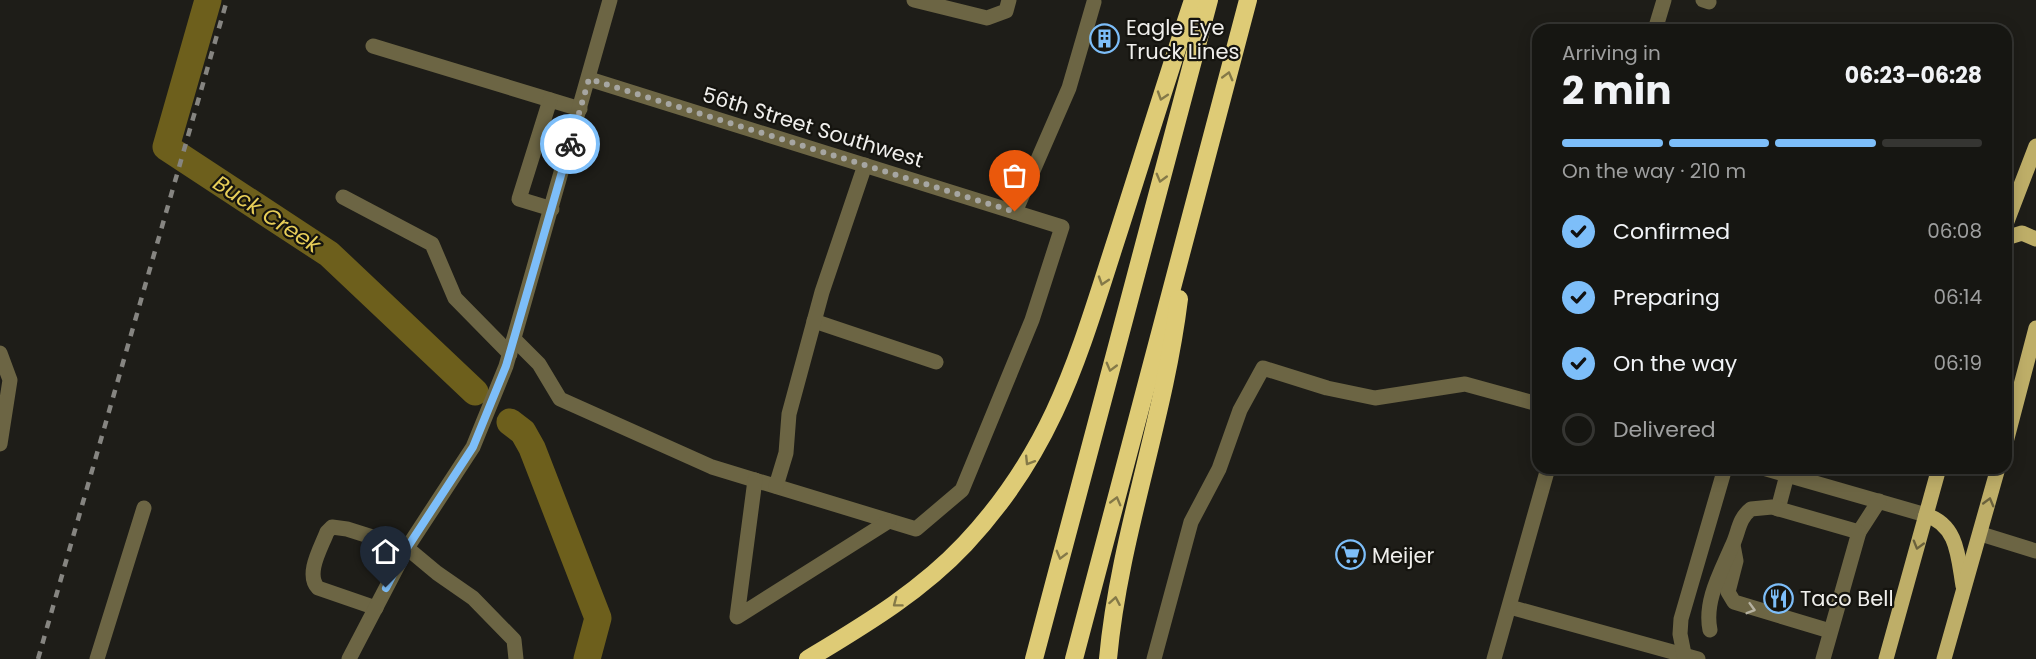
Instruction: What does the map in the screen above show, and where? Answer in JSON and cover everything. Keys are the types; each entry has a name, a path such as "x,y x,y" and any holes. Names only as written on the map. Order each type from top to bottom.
{"highway":[{"path":"808,659 890,608 954,555 1005,496 1044,437 1081,349 1193,0"},
{"path":"1034,659 1209,0"},
{"path":"1074,659 1248,0"},
{"path":"1108,659 1124,553 1170,362 1187,234"}],"main road":[{"path":"2012,208 2036,146"},
{"path":"2012,236 2022,233 2036,239"},
{"path":"2012,418 2036,328"},
{"path":"1888,655 1937,474"},
{"path":"1944,659 1996,474"},
{"path":"1926,515 1941,521 1953,537 1964,589"}],"street":[{"path":"349,659 407,548 473,447 512,346 610,0"},
{"path":"914,0 987,18 1006,11 1009,0"},
{"path":"1657,24 1664,0"},
{"path":"1020,213 1069,88 1094,2"},
{"path":"373,46 580,109"},
{"name":"56th Street Southwest","path":"589,79 1062,227 1032,320 962,490 916,529 889,520"},
{"path":"550,100 519,199 552,209"},
{"path":"776,486 786,453 789,414 814,321 865,165"},
{"path":"343,197 432,244 455,298 512,346 539,364 560,399 712,466 889,520"},
{"path":"814,321 936,362"},
{"path":"0,353 10,380 0,444"},
{"path":"1154,659 1191,522 1219,469 1240,410 1263,369 1327,388 1375,398 1465,384 1532,402"},
{"path":"1494,659 1546,474"},
{"path":"1689,658 1680,634 1681,619 1723,474"},
{"path":"1784,474 1926,515"},
{"path":"1778,509 1787,475"},
{"path":"755,480 737,617 889,520"},
{"path":"1822,659 1859,532 1879,501"},
{"path":"1710,630 1708,611 1721,566 1733,545 1740,521 1746,513 1760,506 1778,509 1859,532"},
{"path":"97,659 144,508"},
{"path":"376,608 318,588 313,583 312,575 327,532 332,527 339,527 407,548 437,573 473,598 514,640 516,659"},
{"path":"1981,534 2036,551"},
{"path":"1733,545 1736,561 1728,592 1734,602 1830,631"},
{"path":"1510,607 1689,658"}],"waterway":[{"name":"Buck Creek","path":"208,0 166,147 329,254 475,392"},
{"name":"Buck Creek","path":"510,422 523,432 532,448 598,618 587,659"}],"railway":[{"path":"38,659 227,0"}],"way so far":[{"path":"570,144 589,79 1015,212"}],"place":[{"name":"Eagle Eye Truck Lines","path":"1105,39"},
{"name":"Meijer","path":"1351,555"},
{"name":"Taco Bell","path":"1779,598"}],"route":[{"path":"386,588 407,548 473,447 506,366 570,144"}]}
